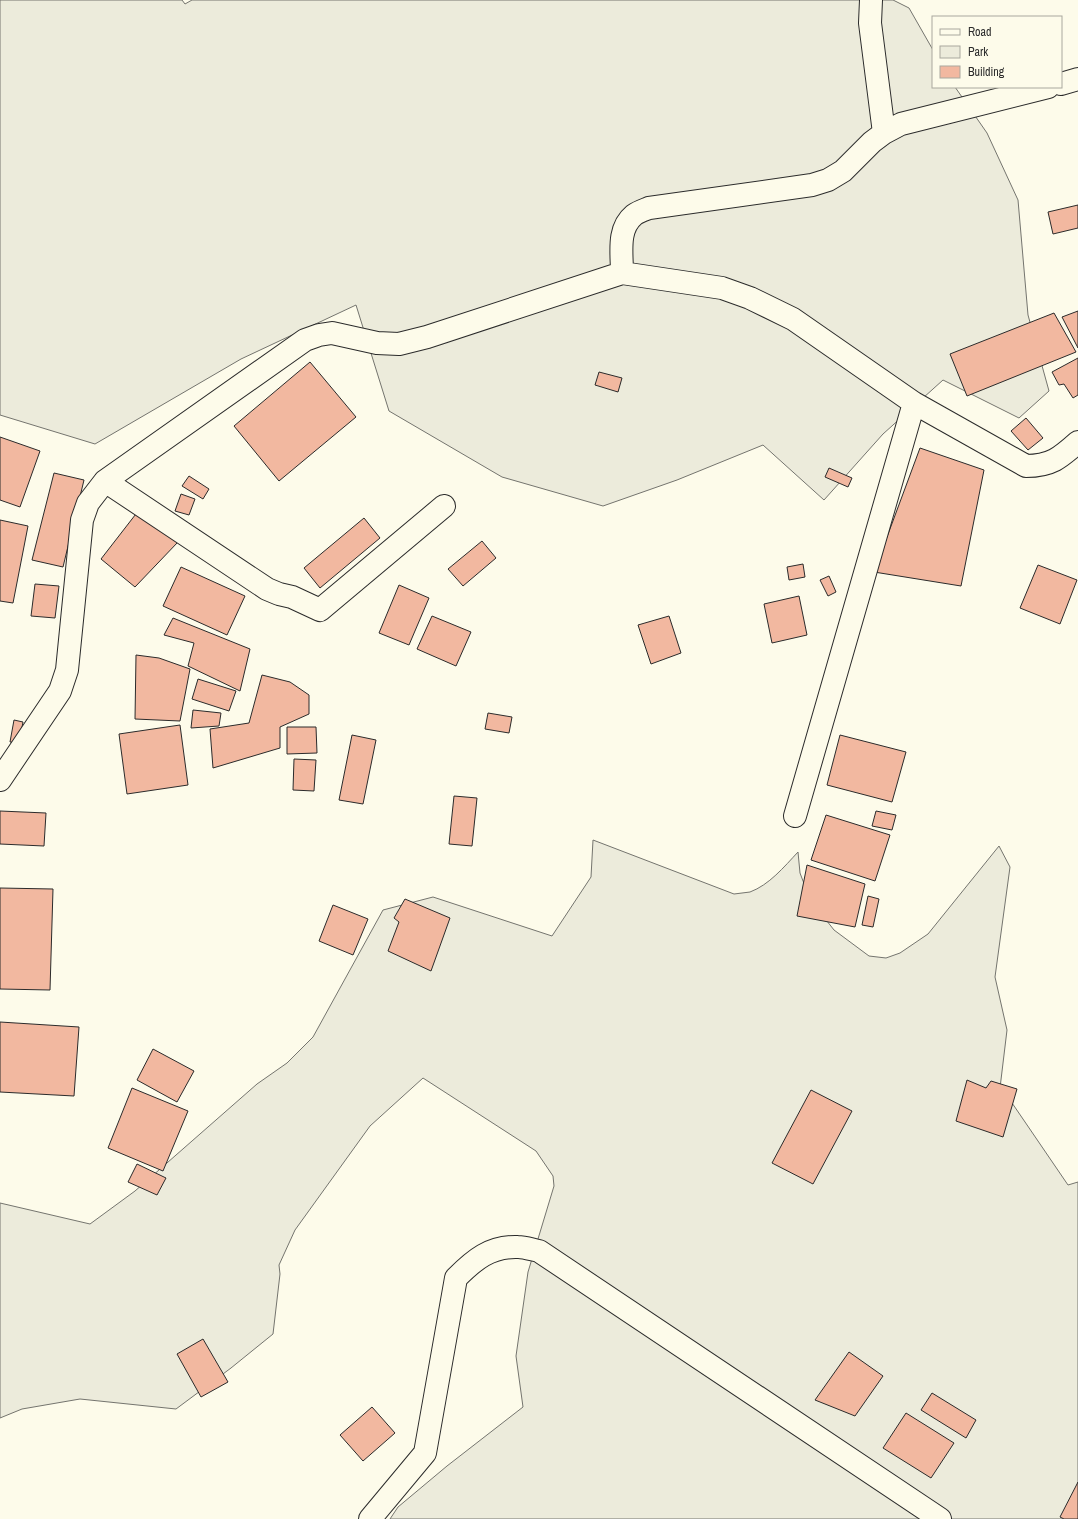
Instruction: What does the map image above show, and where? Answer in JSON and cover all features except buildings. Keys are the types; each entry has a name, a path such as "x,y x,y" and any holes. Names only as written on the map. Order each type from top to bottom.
{"street":[{"path":"871,0 870,23 884,133"},
{"path":"1062,84 1078,79"},
{"path":"622,273 621,238 625,226 635,215 649,208 812,184 828,180 843,171 872,142 884,133 901,124 1044,88"},
{"path":"0,780 60,691 67,670 82,520 88,503 105,480 305,340 319,335 332,333 377,343 399,344 427,337 622,273 722,288 750,298 793,320 914,403 1026,466 1048,464 1062,457 1078,442"},
{"path":"795,816 914,403"},
{"path":"105,480 267,590 292,597 320,610 444,506"},
{"path":"370,1519 425,1453 456,1278 473,1261 495,1249 518,1247 540,1251 940,1519"}],"green space":[{"path":"0,0 182,0 185,4 192,0 893,0 909,8 932,48 932,88 956,88 987,133 1018,200 1028,315 1049,391 1019,418 943,380 883,434 824,500 763,445 677,480 603,506 502,477 389,411 356,305 241,359 95,444 0,415"},
{"path":"593,840 734,894 750,892 764,885 798,852 800,873 803,881 823,916 834,930 869,956 886,958 900,953 928,934 999,846 1010,867 995,977 1007,1030 1000,1088 1010,1100 1068,1185 1078,1182 1078,1519 390,1519 398,1507 447,1466 523,1407 516,1356 528,1272 554,1186 553,1176 536,1151 423,1078 370,1126 295,1230 279,1265 280,1274 273,1334 231,1368 176,1409 80,1399 22,1409 0,1418 0,1203 90,1224 135,1191 257,1084 287,1063 313,1037 383,910 433,897 552,936 591,877"}]}
